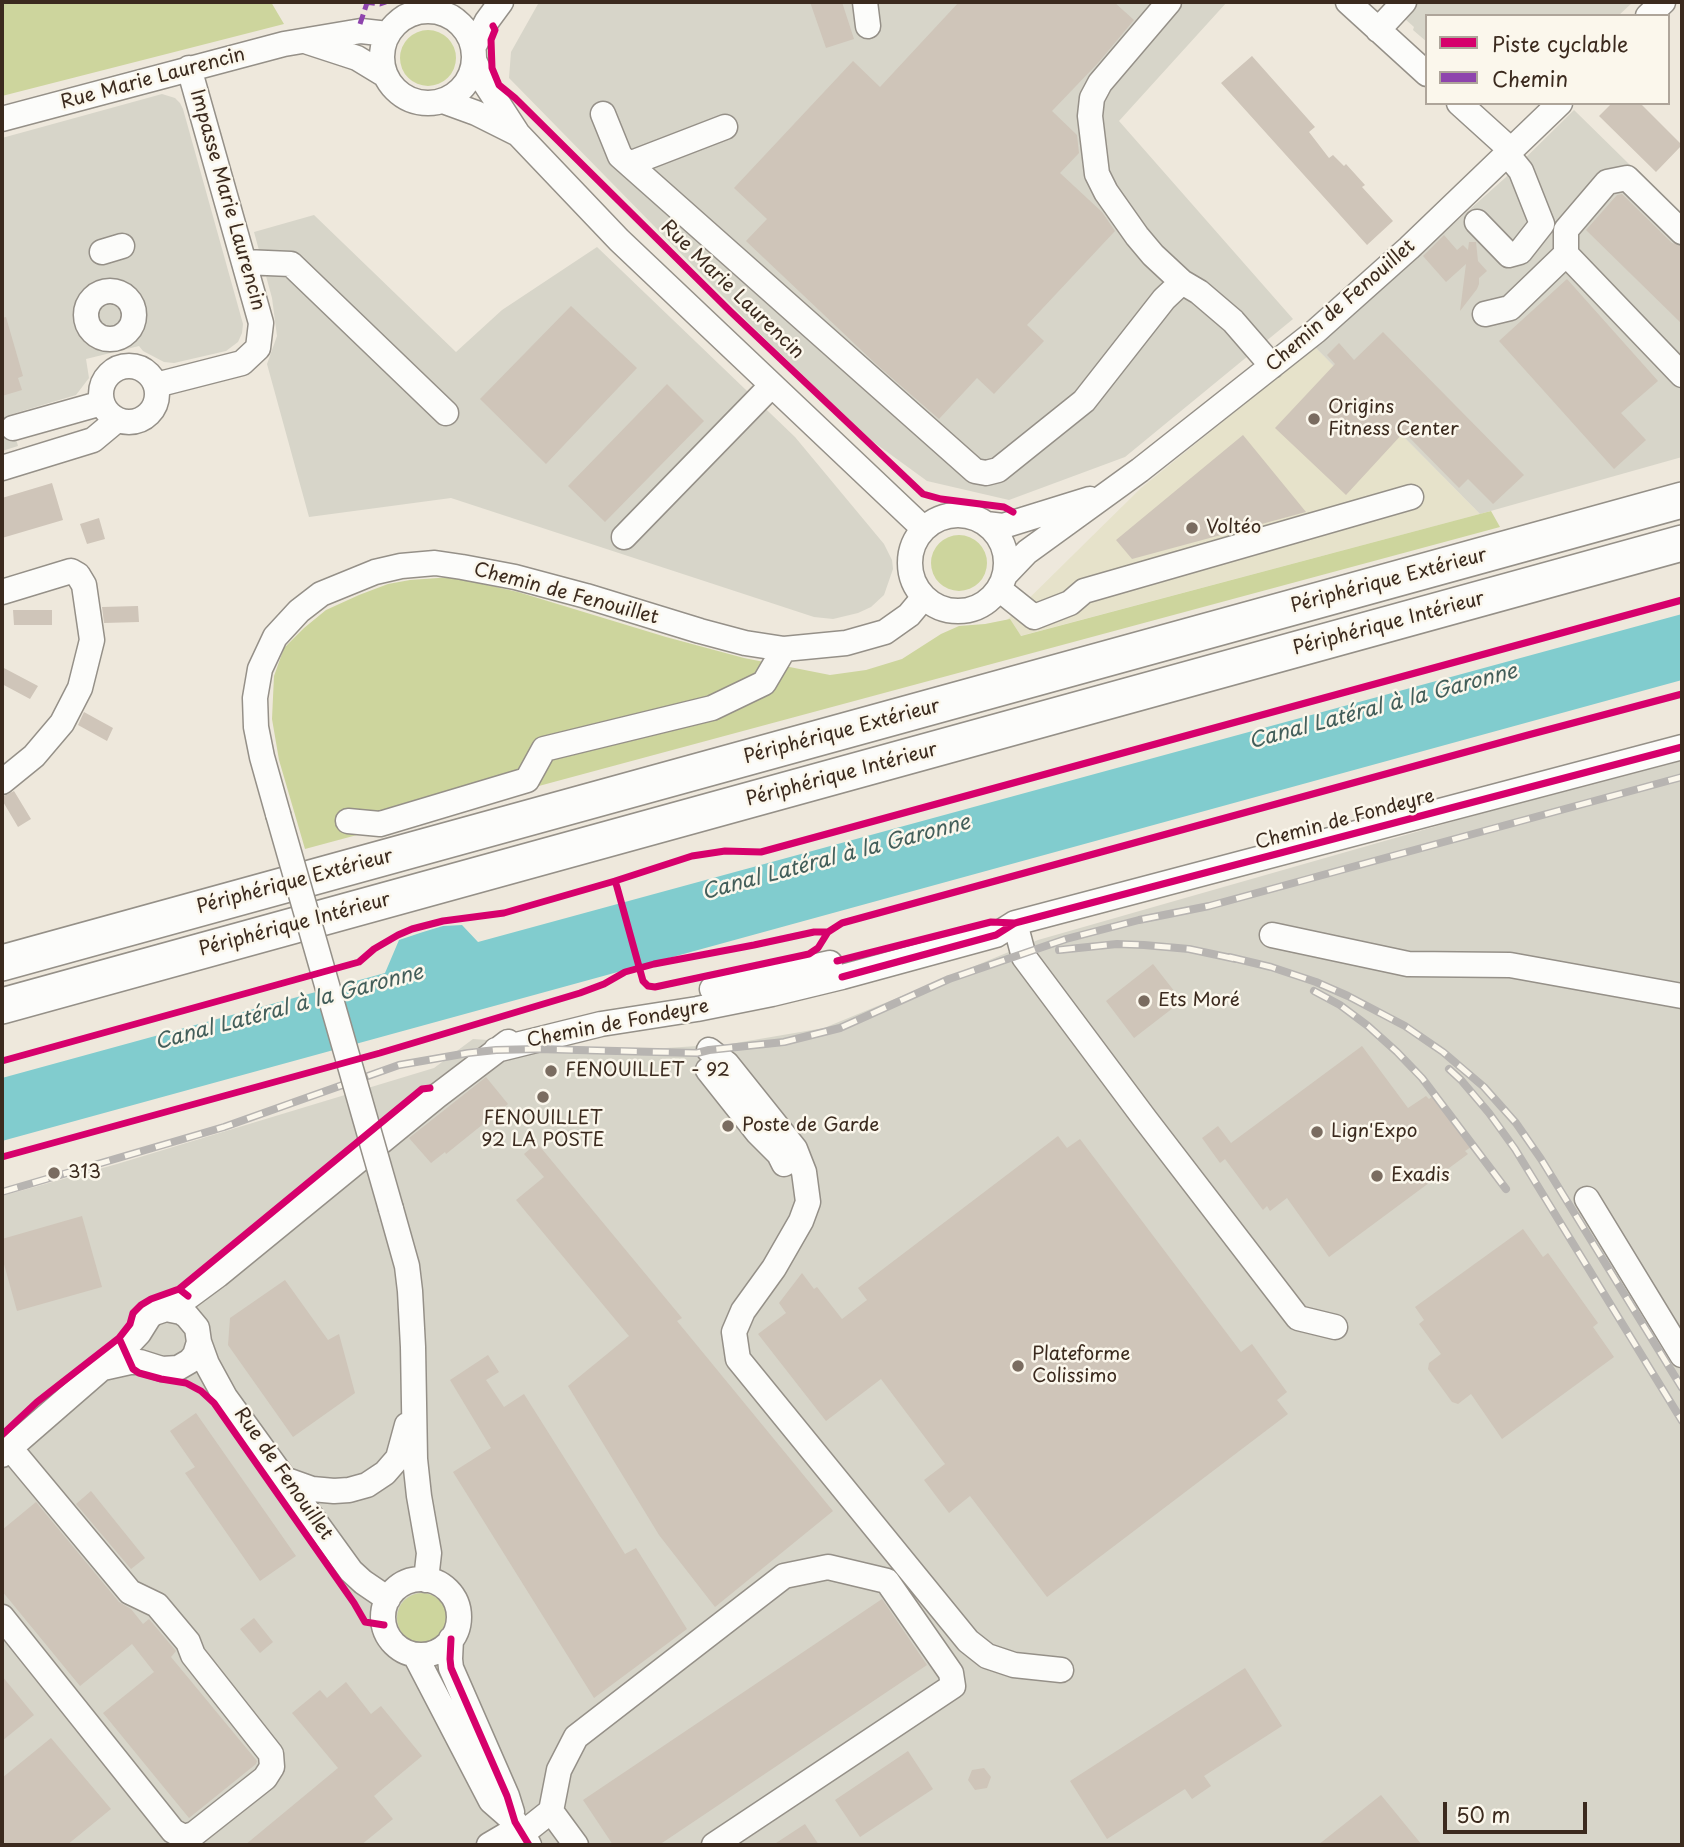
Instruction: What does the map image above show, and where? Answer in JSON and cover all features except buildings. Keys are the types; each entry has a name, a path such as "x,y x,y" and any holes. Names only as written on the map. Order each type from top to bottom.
{"highway":[{"name":"Périphérique Extérieur","path":"2,963 1682,500"},
{"name":"Périphérique Intérieur","path":"2,1006 1682,543"}],"street":[{"path":"474,54 467,32 457,20 454,7 412,13 398,22 388,34 382,61 385,75 395,89 409,99 425,104 443,102 465,87 487,20 501,2"},
{"path":"1169,2 1100,83 1092,98 1090,116 1097,174 1106,192 1153,255 1182,282 1199,292 1233,321 1272,366"},
{"path":"1348,2 1425,72"},
{"path":"1378,30 1404,2"},
{"name":"Rue Marie Laurencin","path":"2,119 284,44 360,31 388,34"},
{"name":"Rue Marie Laurencin","path":"304,41 357,58 385,75"},
{"name":"Rue Marie Laurencin","path":"474,54 483,80 518,134 619,240 925,529"},
{"name":"Impasse Marie Laurencin","path":"156,385 242,363 258,348 261,323 190,68"},
{"name":"Rue Marie Laurencin","path":"443,102 476,113 518,134"},
{"path":"1462,105 1510,153 1521,171 1542,224 1566,242 1682,374"},
{"name":"Chemin de Fenouillet","path":"1002,582 1027,552 1108,494 1316,331 1409,248 1558,105"},
{"path":"603,114 620,156 975,471 986,473 998,470 1084,401 1164,299 1182,282"},
{"path":"629,163 726,127"},
{"path":"1485,314 1510,308 1566,242 1607,182 1627,178 1682,232"},
{"path":"1477,222 1509,255 1520,251 1542,224"},
{"path":"244,262 291,264 446,413"},
{"path":"114,339 124,367"},
{"path":"124,367 144,370 156,385 156,404 149,415 140,421 128,423 110,412 100,393 103,381 111,372 124,367"},
{"path":"624,537 772,385"},
{"path":"12,428 110,412"},
{"path":"2,468 93,440 110,412"},
{"name":"Chemin de Fenouillet","path":"986,524 1003,526 1108,494"},
{"path":"1002,582 1034,617 1070,603 1084,592 1411,497"},
{"path":"961,515 986,524 994,532 1005,552 1006,564 1002,582 988,602 972,610 955,611 939,607 924,597 914,582 910,563 914,545 925,529 948,516 961,515"},
{"name":"Chemin de Fenouillet","path":"426,1580 429,1553 415,1459 412,1314 407,1266 262,757 257,727 255,698 260,669 275,637 299,611 321,594 375,572 435,563 515,577 700,631 745,643 784,649 846,643 885,632 909,615 924,597"},
{"path":"2,592 71,571 78,575 84,585 92,640 80,688 62,723 34,756 2,782"},
{"path":"348,821 380,824 527,780 544,749 712,708 764,684 784,649"},
{"name":"Chemin de Fondeyre","path":"496,1050 515,1037 540,1027 599,1013 694,1002 837,961 990,922 1015,923 1682,747"},
{"path":"1015,923 1024,957 1144,1119 1298,1318 1335,1327"},
{"path":"1272,934 1408,964 1510,965 1682,996"},
{"path":"694,1002 704,1067 727,1064 795,1149 804,1172 808,1202 801,1221 774,1268 743,1311 734,1332 738,1359 968,1641 987,1656 1014,1665 1062,1670"},
{"name":"Rue de Fenouillet","path":"6,1451 103,1368 139,1333 149,1317 180,1303 218,1275 496,1050"},
{"path":"1587,1199 1682,1355"},
{"name":"Rue de Fenouillet","path":"103,1368 130,1362 162,1369 178,1368 190,1361 195,1355 202,1305 218,1275"},
{"path":"166,1309 187,1316 198,1335"},
{"path":"139,1333 140,1348 153,1365"},
{"name":"Rue de Fenouillet","path":"198,1335 207,1364 225,1397 284,1479 351,1571 388,1599"},
{"name":"Rue de Fenouillet","path":"178,1368 194,1375 225,1397"},
{"name":"Chemin de Fenouillet","path":"284,1479 312,1489 334,1491 367,1485 385,1473 398,1458 414,1390"},
{"path":"2,1617 173,1831 184,1837 194,1833 265,1778 272,1766 271,1754 193,1655 188,1642 157,1605 130,1592 6,1451"},
{"path":"489,1845 521,1832 551,1811 559,1770 576,1737 784,1576 828,1567 887,1581 951,1673 953,1686 715,1845"},
{"path":"415,1580 426,1580 445,1589 454,1599 458,1620 446,1646 431,1654 415,1655 391,1641 383,1614 388,1599 395,1590 415,1580"},
{"path":"451,1639 451,1668 521,1832"},
{"path":"415,1655 491,1801 521,1832"},
{"path":"551,1811 576,1845"}],"shaded area":[{"path":"1227,2 1119,121 1293,319 1125,457 1009,500 927,481 868,438 754,328 509,78 511,52 538,4"},
{"path":"1386,2 1633,2 1620,14 1425,14 1425,40 1413,30 1414,27"},
{"path":"162,94 175,98 183,109 243,324 238,342 226,351 174,363 164,362 139,346 86,359 89,378 76,395 9,415 18,446 2,451 2,138"},
{"path":"1574,110 1682,216 1682,457 1480,514 1315,347 1505,178"},
{"path":"314,215 456,352 502,310 597,247 795,437 884,544 892,560 893,569 884,595 871,607 858,613 833,619 814,617 451,498 309,517 267,364 277,336 272,298 254,232"},
{"path":"1315,347 1480,514 1020,636 1007,620 1141,488"},
{"path":"1682,756 1682,1845 2,1845 2,1196 434,1068 473,1039 634,1050 730,1044 824,1028 1038,940"}],"green space":[{"path":"2,2 271,2 284,24 2,96"},
{"path":"428,30 439,32 448,38 454,47 454,69 448,78 439,84 428,86 417,84 408,78 402,69 400,58 402,47 408,38 417,32"},
{"path":"1491,511 1500,527 305,849 279,760 272,719 274,676 284,648 326,610 388,584 452,577 518,592 744,658 830,675 866,670 902,659 959,626 1010,619 1021,636"},
{"path":"959,535 970,537 979,543 985,552 985,574 979,583 970,589 959,591 948,589 939,583 933,574 931,563 933,552 939,543 948,537"},
{"path":"422,1593 440,1600 447,1618 440,1636 422,1643 404,1636 397,1618 404,1600"}],"water":[{"name":"Canal Latéral à la Garonne","path":"1682,614 1682,680 2,1141 2,1078 385,973 399,940 423,932 443,926 462,925 478,942"}],"railway":[{"path":"2,1192 224,1127 399,1065 496,1050 697,1053 784,1042 840,1028 949,979 1066,939 1209,906 1682,777"},
{"path":"1059,950 1117,944 1144,945 1189,949 1236,959"},
{"path":"1229,957 1271,967 1348,996 1405,1026 1443,1052 1484,1087 1516,1123 1541,1159 1682,1388"},
{"path":"1314,991 1340,1005 1397,1052 1422,1078 1506,1189"},
{"path":"1449,1069 1489,1113 1515,1149 1682,1421"}],"marked path":[{"path":"365,2 386,2"},
{"path":"360,24 367,3"}],"cycle path":[{"path":"493,26 492,68 499,85 731,312 923,494 1004,507 1013,512"},
{"path":"2,1061 359,962 374,949 412,929 443,921 504,913 692,856 725,851 761,852 1682,600"},
{"path":"828,932 842,923 1682,694"},
{"path":"842,977 996,935 1015,923 1682,747"},
{"path":"2,1157 380,1053 580,993 625,972 654,964 814,932 828,932 818,948 809,954 655,987 648,986 643,981 617,887 615,881"},
{"path":"837,961 991,922 1015,923"},
{"path":"188,1296 179,1289 422,1089 430,1088"},
{"path":"2,1435 37,1402 119,1338 130,1324 133,1313 141,1305 179,1289"},
{"path":"119,1338 133,1369 161,1379 186,1383 201,1391 214,1403 365,1622 384,1625"},
{"path":"451,1639 451,1668 507,1796 515,1822 529,1845"}],"place":[{"name":"Origins Fitness Center","path":"1314,419"},
{"name":"Voltéo","path":"1192,528"},
{"name":"Ets Moré","path":"1144,1001"},
{"name":"FENOUILLET - 92","path":"551,1071"},
{"name":"FENOUILLET 92 LA POSTE","path":"543,1097"},
{"name":"Poste de Garde","path":"728,1126"},
{"name":"Lign'Expo","path":"1317,1132"},
{"name":"313","path":"54,1173"},
{"name":"Exadis","path":"1377,1176"},
{"name":"Plateforme Colissimo","path":"1018,1366"}]}
